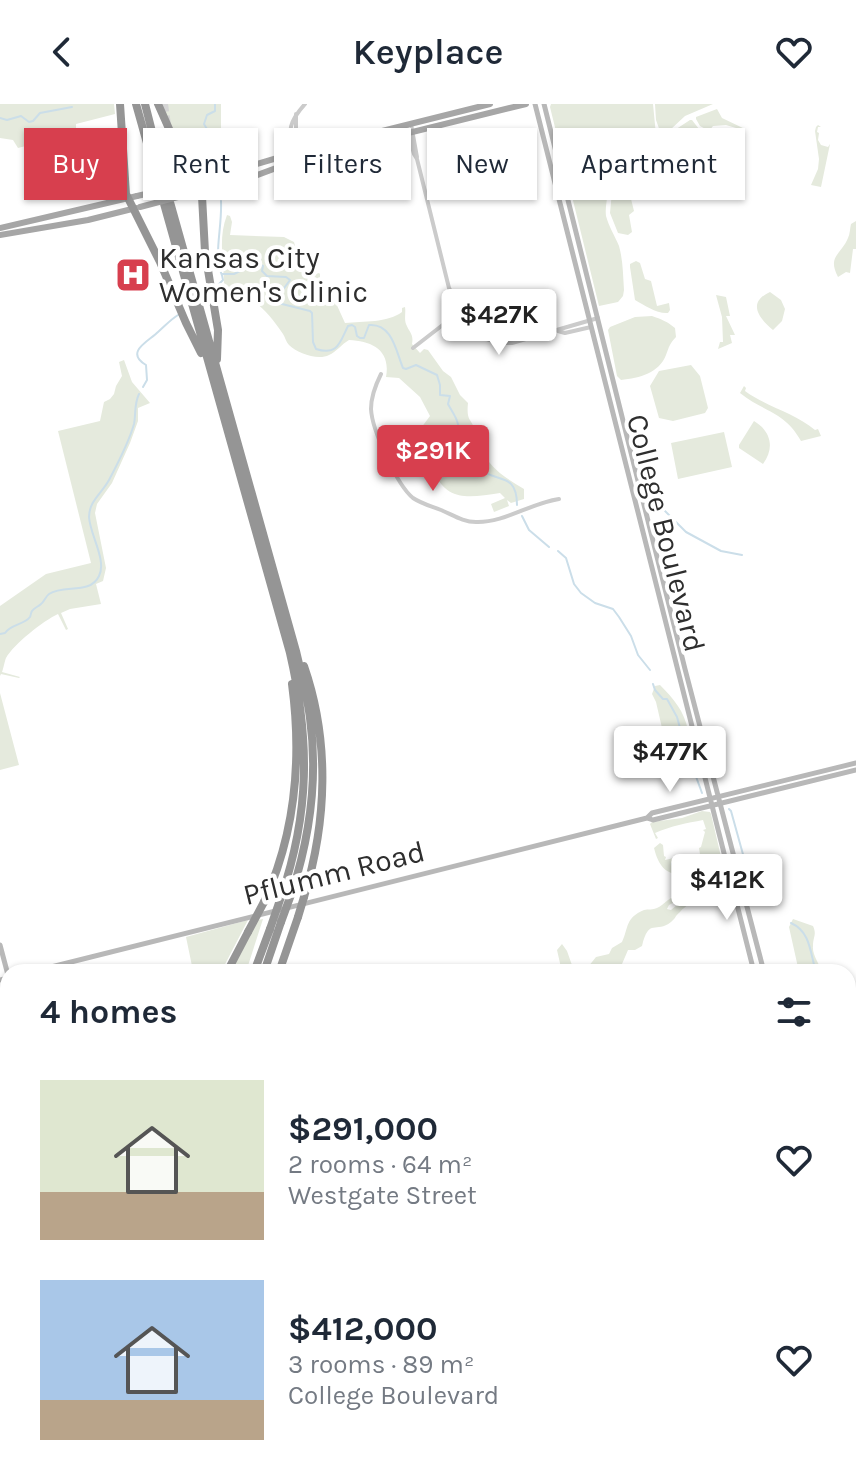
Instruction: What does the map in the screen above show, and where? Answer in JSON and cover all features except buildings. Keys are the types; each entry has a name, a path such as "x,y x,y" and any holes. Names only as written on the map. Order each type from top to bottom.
{"highway":[{"path":"120,104 126,194 132,198 186,323 213,368"},
{"path":"136,104 310,719 313,785 306,838 292,892 267,964"},
{"path":"145,104 213,368"},
{"path":"158,104 169,128"},
{"path":"198,200 218,330 213,368"},
{"path":"282,964 304,897 320,824 320,727 304,666 293,652"},
{"path":"257,964 298,838 305,780 305,744 293,652"},
{"path":"232,964 264,902 283,854 295,796 297,744 293,652"}],"main road":[{"path":"411,129 490,104"},
{"path":"411,129 526,104"},
{"name":"College Boulevard","path":"535,104 752,964"},
{"name":"College Boulevard","path":"544,104 762,964"},
{"path":"0,228 143,195"},
{"path":"0,235 88,220 166,200"},
{"name":"Pflumm Road","path":"719,799 856,763"},
{"name":"Pflumm Road","path":"63,964 647,818 653,820 710,801 856,770"}],"street":[{"path":"292,128 296,114 305,104"},
{"path":"411,135 449,288 483,335 496,342 512,343 558,331 565,333 599,322"},
{"path":"413,348 462,310"},
{"path":"381,374 372,396 373,420 396,476 414,499 463,520 478,523 559,499"}],"shaded area":[{"path":"0,104 114,104 115,114 76,124 76,128 24,128 24,146 18,148 13,140 0,138"},
{"path":"162,104 221,104 221,128 172,128"},
{"path":"551,104 653,104 655,128 555,128"},
{"path":"655,104 713,104 685,116 672,128 659,128"},
{"path":"717,109 722,118 743,128 726,125 704,128 696,117"},
{"path":"692,120 698,128 678,128"},
{"path":"818,125 821,127 817,132 821,145 828,147 830,144 821,187 811,185 818,169 815,131"},
{"path":"573,200 607,200 606,216 619,246 623,296 618,302 599,306"},
{"path":"611,200 631,200 634,211 629,215 632,232 628,235 618,233 610,213"},
{"path":"227,215 232,222 230,235 284,237 294,242 304,278 320,274 320,282 314,284 314,290 326,300 335,301 345,323 389,318 402,312 405,307 405,322 412,335 412,344 420,353 428,350 451,377 468,403 469,417 482,451 499,472 524,489 524,499 511,503 507,500 509,506 494,512 491,504 505,498 500,493 461,496 446,489 424,449 421,428 430,416 420,397 399,378 386,377 386,360 378,349 365,342 349,340 324,357 302,353 289,345 258,305 243,296 224,292 222,243"},
{"path":"856,221 856,249 853,249 850,273 838,277 834,260 848,238 851,224"},
{"path":"640,263 645,279 651,281 657,306 669,303 668,313 655,311 635,300 630,264"},
{"path":"770,292 781,300 785,309 782,321 773,330 760,316 757,306 763,296"},
{"path":"716,295 726,297 730,316 726,316 735,335 730,335 732,343 718,349 720,342 723,342 722,317"},
{"path":"652,316 675,328 676,337 663,361 654,370 621,380 617,376 608,330 635,317"},
{"path":"124,360 132,382 150,403 138,408 138,421 130,443 112,483 97,504 95,513 106,568 103,581 96,584 101,604 61,613 66,630 58,614 45,622 6,658 2,672 20,677 0,676 0,606 46,574 91,563 58,431 100,421 104,402 114,394 122,376 119,362"},
{"path":"691,365 700,376 708,408 705,413 673,421 659,418 650,386 659,371"},
{"path":"744,386 745,391 754,397 818,429 821,436 801,441 781,418 740,393"},
{"path":"754,421 769,440 769,452 763,464 739,448"},
{"path":"724,432 732,467 678,479 671,443"},
{"path":"660,685 678,706 688,730 677,733 672,728 666,731 662,728 652,694 655,686"},
{"path":"0,693 19,765 0,770"},
{"path":"702,811 711,814 722,861 718,866 706,869 702,867 699,848 703,830 706,829 703,820 655,833 656,839 650,824"},
{"path":"660,843 665,860 694,855 695,872 679,874 663,868 654,848"},
{"path":"683,895 667,909 688,901 690,903 671,922 650,929 642,946 628,950 622,964 590,964 596,957 609,954 622,942 628,923 634,916 657,908"},
{"path":"263,919 249,964 235,964 258,920"},
{"path":"793,919 813,926 814,953 819,964 797,964 789,927"},
{"path":"248,920 225,964 192,964 186,937"},
{"path":"562,944 572,964 560,964 557,950"}],"waterway":[{"path":"206,128 204,124 207,115 215,111 215,104"},
{"path":"0,118 7,120 21,116 29,122 40,113 72,107"},
{"path":"218,285 223,280 218,261 221,201"},
{"path":"222,274 234,274 256,263 263,266 262,271 267,276 290,280 279,295 278,303 312,313 316,349 334,349 348,326 355,327 360,338 364,338 369,325 383,328 392,339 403,368 416,365 437,375 440,395 450,396 448,404 467,454 483,472 509,482 516,494 517,505"},
{"path":"143,387 147,380 146,365 137,356 138,351 178,315"},
{"path":"0,634 27,620 49,594 90,585 99,576 100,555 90,524 90,511 126,445 134,424 139,394"},
{"path":"655,501 686,532 721,551 742,555"},
{"path":"522,516 529,530 549,547"},
{"path":"558,551 566,558 574,584 581,593 595,603 613,609 631,636 638,655 650,670"},
{"path":"653,684 663,699 667,699 677,717 685,746"},
{"path":"687,752 702,793"},
{"path":"729,809 744,858"},
{"path":"672,864 692,861"},
{"path":"746,865 755,895"},
{"path":"683,895 684,889 694,879"},
{"path":"791,923 806,937 814,964"}],"tunnel":[{"path":"164,104 167,128"}],"place":[{"name":"Kansas City Women's Clinic","path":"133,275"}]}
